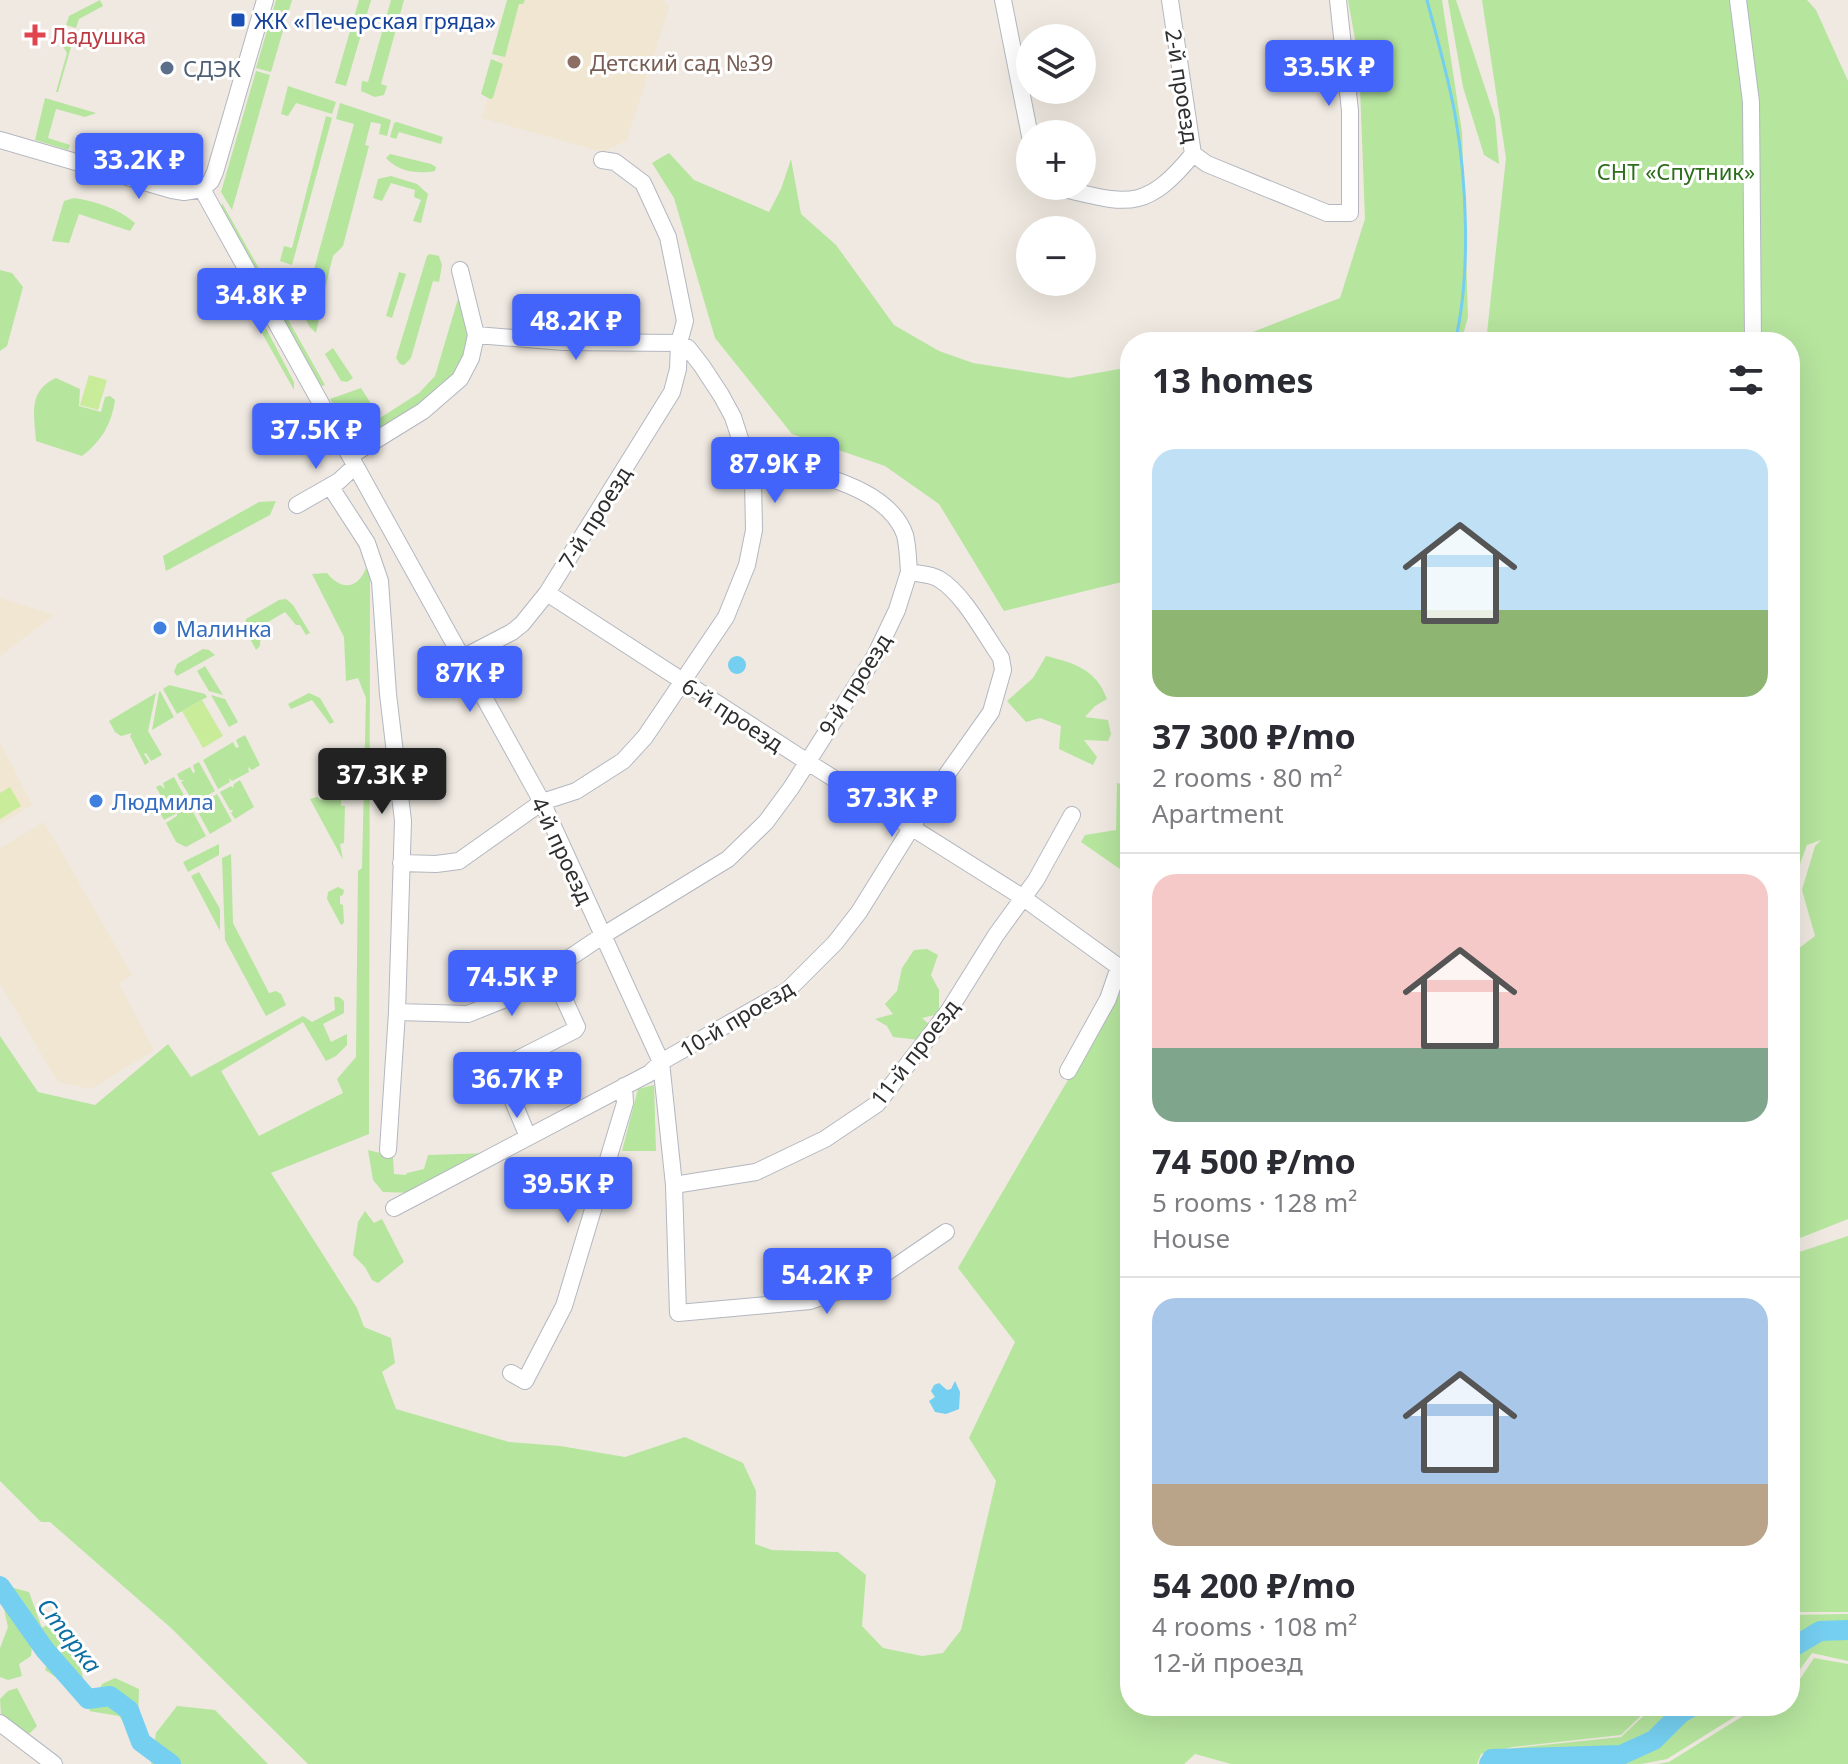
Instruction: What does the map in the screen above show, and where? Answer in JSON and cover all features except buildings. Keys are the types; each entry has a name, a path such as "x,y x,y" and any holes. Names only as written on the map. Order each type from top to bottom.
{"street":[{"path":"0,140 172,190 202,189 215,172 265,0"},
{"path":"1003,0 1027,120"},
{"name":"2-й проезд","path":"1096,196 1122,201 1160,190 1193,154 1170,0"},
{"path":"1193,154 1207,164 1327,213 1350,213 1350,111 1338,0"},
{"path":"1738,0 1744,30 1753,145 1753,332"},
{"path":"602,160 615,162 643,183 660,216 668,237 685,321 679,343"},
{"name":"4-й проезд","path":"202,189 542,802 661,1062 674,1185 678,1313 810,1301 880,1277 946,1232"},
{"path":"297,505 330,486 353,461 423,411 460,379 471,358 476,335 460,270"},
{"path":"401,863 459,861 542,802 576,791 623,761 645,737 726,617 747,565 754,530 755,499 749,463 733,417 688,348 679,343 564,342 476,335"},
{"name":"7-й проезд","path":"462,658 512,632 547,593 672,392 678,369 679,343"},
{"path":"749,463 792,467 831,478 874,500 887,510 905,535 909,572"},
{"path":"330,486 367,543 380,581 388,694 403,821 397,1012 388,1150"},
{"name":"10-й проезд","path":"394,1208 650,1073 661,1062 788,990 835,943 859,912 996,701 1003,670 1001,658 958,596 936,577 909,572"},
{"name":"9-й проезд","path":"397,1012 446,1016 468,1014 513,996 602,936 728,859 766,822 791,788 875,656 897,610 909,572"},
{"name":"6-й проезд","path":"547,593 1022,897 1119,967 1116,984 1068,1071"},
{"name":"11-й проезд","path":"674,1185 756,1172 825,1139 877,1104 948,1012 1036,880 1072,815"},
{"path":"528,1137 501,1072 506,1065 577,1027 553,975"},
{"path":"511,1373 525,1381 564,1306 625,1103 624,1086"},
{"path":"0,1723 54,1764"}],"shaded area":[{"name":"Детский сад №39","path":"515,0 664,0 669,7 627,140 603,152 482,118"},
{"path":"0,598 54,615 0,656"},
{"path":"0,742 32,805 0,824"},
{"path":"44,822 132,975 119,984 154,1050 92,1089 58,1082 0,984 0,848"}],"green space":[{"path":"100,0 103,6 79,19 76,28 66,25 69,16"},
{"path":"276,0 292,0 271,72 256,68"},
{"path":"359,0 371,0 346,86 335,83"},
{"path":"391,0 404,0 381,84 387,86 384,95 375,97 361,91 362,81 368,82"},
{"path":"507,0 525,0 519,4 505,57 492,54"},
{"path":"1348,0 1442,0 1462,132 1468,317 1464,332 1253,332 1340,298 1365,219 1359,61"},
{"path":"1448,0 1456,0 1495,118 1499,164 1484,155 1463,87"},
{"name":"СНТ «Спутник»","path":"1482,0 1807,0 1816,10 1848,81 1848,1219 1800,1238 1800,947 1815,936 1802,890 1815,846 1821,840 1807,845 1800,864 1800,332 1487,332 1506,158"},
{"path":"65,30 75,33 56,92 67,53 61,43"},
{"path":"491,59 503,64 493,98 490,99 481,94"},
{"path":"256,71 270,75 232,210 221,192"},
{"path":"288,86 336,102 332,114 296,103 288,116 281,114"},
{"path":"45,98 96,113 85,117 56,109 48,138 70,145 68,150 35,140"},
{"path":"340,103 391,120 387,136 379,134 381,124 371,122 365,145 369,146 343,246 333,256 322,301 296,289 295,278 310,284 354,124 336,119"},
{"path":"326,116 332,118 292,265 280,261 284,246 292,248"},
{"path":"397,122 443,137 441,144 399,132 396,139 390,137"},
{"path":"669,153 694,180 769,212 791,159 801,214 836,245 894,325 939,351 973,363 1069,378 1120,369 1120,582 1004,611 939,504 885,466 792,434 715,338 674,198 652,163"},
{"path":"390,154 431,164 436,167 435,171 402,169 386,158"},
{"path":"391,176 417,184 428,194 421,223 413,221 421,200 414,197 415,190 391,183 382,201 373,198 378,179"},
{"path":"74,198 107,206 135,223 130,231 79,214 69,243 52,241 64,201"},
{"path":"222,203 325,385 320,387 220,217"},
{"path":"430,254 439,256 442,265 439,282 433,281 411,358 404,365 400,364 396,358"},
{"path":"0,270 12,273 23,287 7,346 0,351"},
{"path":"399,272 406,274 392,318 386,316"},
{"path":"463,282 472,313 460,379 369,440 377,414 380,418 419,393 435,376"},
{"path":"296,292 322,305 316,333 309,326 295,297"},
{"path":"257,311 294,382 294,390 250,312"},
{"path":"333,348 353,378 347,382 341,381 325,354"},
{"path":"89,375 107,380 98,410 80,405"},
{"path":"56,378 80,389 79,406 101,412 105,397 115,400 104,431 95,445 82,456 36,441 34,413 37,397 47,383"},
{"path":"361,388 375,410 362,444 355,441 330,399"},
{"path":"276,501 270,515 166,571 163,556 259,502"},
{"path":"366,568 370,576 369,1134 271,1173 357,1308 364,1327 391,1338 395,1363 382,1372 396,1409 509,1442 560,1446 625,1457 685,1437 743,1463 756,1491 755,1544 772,1550 838,1552 866,1575 862,1626 883,1648 922,1656 943,1653 961,1630 996,1481 969,1438 1015,1342 958,1268 1106,1015 1120,983 1120,1716 1641,1716 1621,1735 1513,1747 1481,1754 1477,1764 1231,1764 1195,1754 1184,1764 308,1764 171,1628 50,1522 41,1522 0,1481 0,1036 38,1092 95,1105 168,1044 191,1077 303,1016 312,1022 335,1010 334,997 339,997 344,1001 344,1013 323,1024 331,1042 347,1034 347,1045 336,1056 326,1061 303,1022 221,1071 259,1136 343,1093 337,1079 356,1057 358,871 362,868 366,698 358,678 346,681 344,637 312,574 327,573 343,585 354,584"},
{"path":"286,599 310,633 306,635 285,612 261,626 260,646 256,650 245,629 246,619"},
{"path":"203,649 215,655 177,676 174,672 177,664"},
{"path":"1046,656 1083,669 1097,681 1107,699 1085,717 1108,720 1111,734 1108,741 1084,740 1097,757 1093,765 1059,749 1061,726 1040,718 1026,722 1007,701 1033,678"},
{"path":"205,666 223,695 209,691 197,671"},
{"path":"169,685 207,697 177,714 163,689"},
{"path":"159,692 174,717 152,730"},
{"path":"156,693 148,731 162,755 151,761 144,754 149,762 145,765 130,736 132,733 121,736 109,721"},
{"path":"309,693 320,698 334,722 330,724 312,700 291,709 288,704"},
{"path":"211,695 225,699 238,722 229,727"},
{"path":"202,700 223,736 203,748 182,711"},
{"path":"245,735 260,765 252,770 248,767 249,772 232,781 229,778 230,782 218,789 203,760 233,742 236,748 239,747 236,740"},
{"path":"199,762 215,791 194,803 181,782 184,780 180,780 177,774 190,767 195,772 193,765"},
{"path":"174,777 206,836 186,847 176,842 166,823 177,813 164,820 156,805 161,796 156,787 160,785 165,789 163,783"},
{"path":"240,780 254,807 235,819 231,813 233,810 230,810 220,792 231,786 233,788"},
{"path":"338,783 345,789 345,795 341,796 341,806 345,806 344,843 340,844 343,860 310,799 317,797 320,800 338,790 335,785"},
{"path":"1117,783 1120,784 1120,869 1081,842 1085,835 1116,830"},
{"path":"10,787 21,806 0,819 0,793"},
{"path":"217,794 232,821 210,834 198,812 200,809 195,806 208,799 212,801 211,798"},
{"path":"219,844 219,855 188,872 183,862"},
{"path":"231,854 233,923 269,993 276,991 281,994 286,1005 266,1016 225,940 222,858"},
{"path":"199,872 220,909 220,931 191,876"},
{"path":"338,887 344,890 340,896 344,923 341,925 327,899 328,892"},
{"path":"927,949 938,955 931,975 939,990 939,1014 922,1018 931,1026 920,1040 893,1037 887,1026 875,1019 893,1014 885,1004 897,991 902,968 914,950"},
{"path":"654,1085 656,1151 622,1151 638,1089"},
{"path":"368,1150 393,1156 394,1174 406,1175 424,1169 428,1155 489,1153 413,1193 383,1192 373,1180"},
{"path":"365,1211 374,1223 382,1219 404,1262 378,1283 372,1280 353,1255 358,1222"},
{"path":"1848,1236 1848,1612 1800,1612 1800,1252"},
{"path":"14,1588 29,1592 42,1628 53,1621 77,1652 83,1678 75,1690 45,1670 48,1661 32,1645 31,1656 19,1664 22,1676 8,1680 0,1677 0,1648 8,1627 4,1609 15,1599"},
{"path":"1848,1614 1848,1661 1812,1653 1800,1669 1800,1615"},
{"path":"1814,1658 1848,1664 1848,1764 1657,1764 1669,1762 1743,1716 1800,1716 1800,1679"},
{"path":"115,1678 139,1689 138,1719 133,1735 119,1716 89,1711 102,1684"},
{"path":"17,1688 37,1726 29,1734 1,1714 0,1699"},
{"path":"177,1706 215,1710 268,1764 151,1764 156,1733"},
{"path":"1643,1716 1736,1716 1667,1759 1641,1764 1479,1764 1482,1756 1515,1748 1621,1737"}],"water":[{"path":"733,656 741,656 746,665 744,672 733,674 728,669 728,661"},
{"path":"955,1381 960,1392 959,1409 946,1414 935,1412 929,1401 935,1397 931,1391 934,1385 939,1383 947,1390"}],"waterway":[{"path":"1427,0 1452,100 1462,169 1466,229 1457,332"},
{"name":"Старка","path":"0,1586 45,1650 88,1699 110,1696 129,1710 141,1742 171,1764"},
{"name":"Старка","path":"1800,1643 1820,1631 1848,1630"},
{"name":"Старка","path":"1489,1764 1492,1759 1621,1755 1654,1740 1678,1716"}],"place":[{"name":"ЖК «Печерская гряда»","path":"238,20"},
{"name":"Ладушка","path":"35,35"},
{"name":"Детский сад №39","path":"574,62"},
{"name":"СДЭК","path":"167,68"},
{"name":"Малинка","path":"160,628"},
{"name":"Людмила","path":"96,801"}]}
